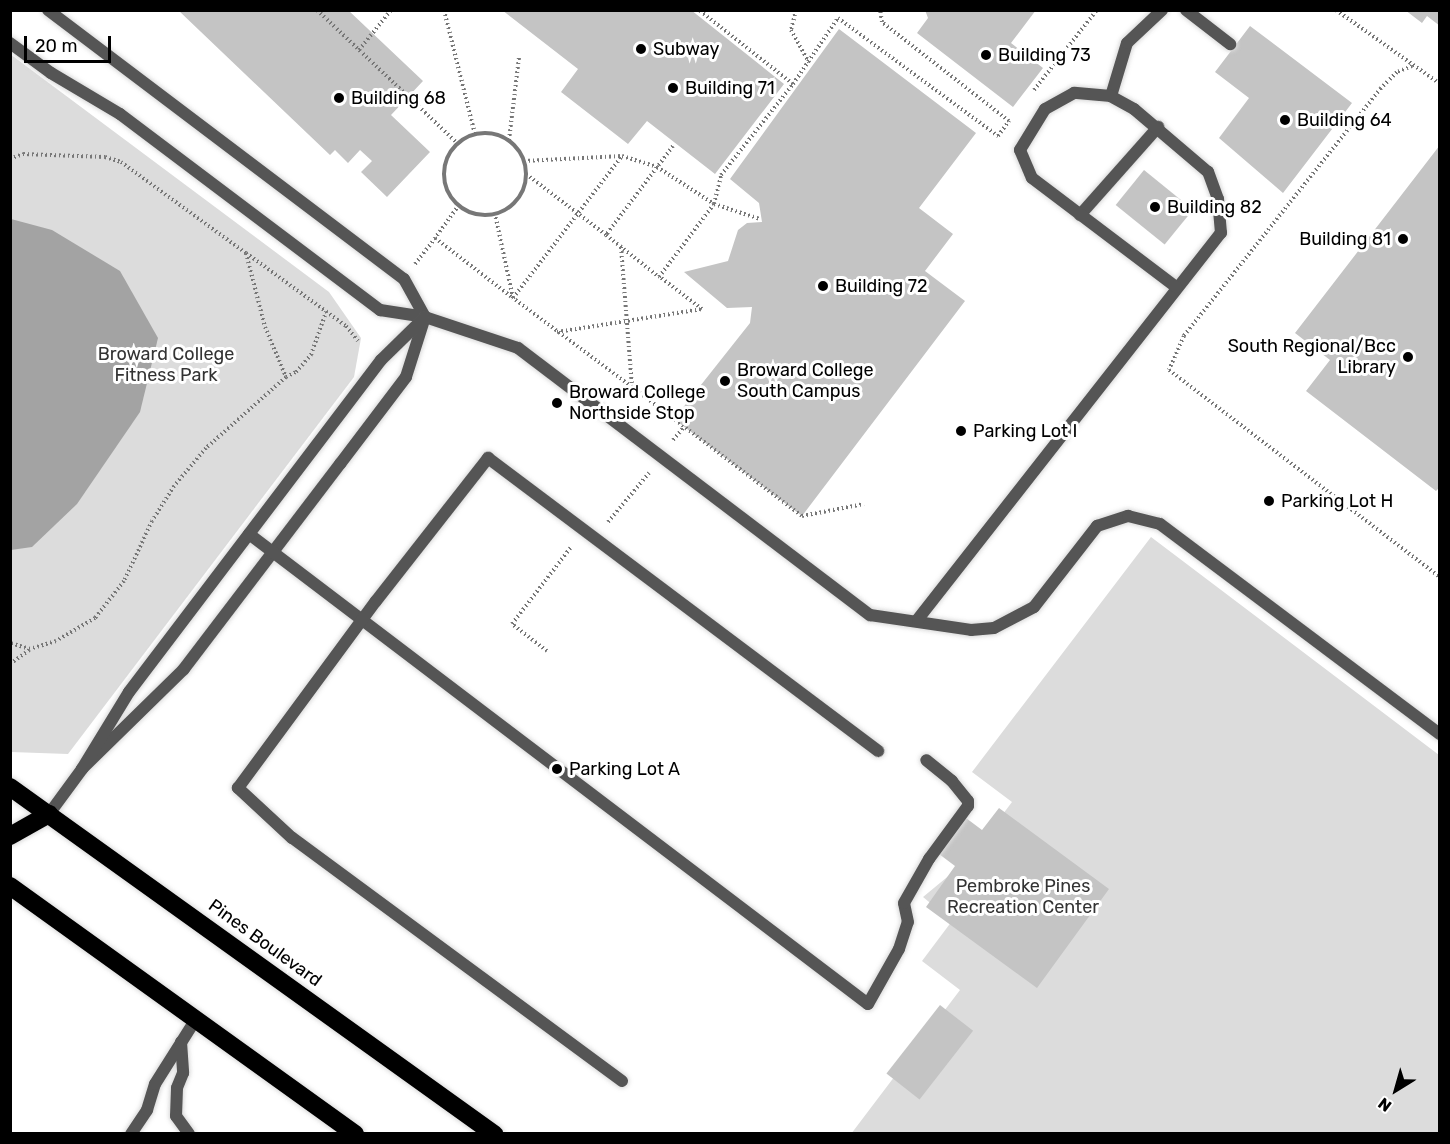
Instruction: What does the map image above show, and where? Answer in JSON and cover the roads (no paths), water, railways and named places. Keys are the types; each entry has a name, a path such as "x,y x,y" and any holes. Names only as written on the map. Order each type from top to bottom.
{"highway":[{"name":"Pines Boulevard","path":"10,787 494,1134"},
{"path":"10,836 49,814"},
{"path":"10,886 355,1134"}],"lane":[{"path":"48,10 404,279 425,317 406,377 184,669 82,770"},
{"path":"1111,96 1126,43 1162,10"},
{"path":"1186,10 1230,44"},
{"path":"10,43 51,73 120,114 380,310 425,317 518,348 870,615 918,619 971,630 994,628 1034,607 1097,526 1128,516 1160,524 1440,734"},
{"path":"918,619 1176,287 1221,233 1221,214 1208,172 1158,127 1111,96 1074,93 1045,109 1020,150 1032,178 1176,287"},
{"path":"1080,215 1158,127"},
{"path":"49,814 82,770 129,692 381,360 425,317"},
{"path":"621,1081 292,838 238,788 361,621 488,458 878,750"},
{"path":"249,534 868,1004 899,950 908,921 904,903 929,859 968,806 968,801 952,781 926,760"},
{"path":"131,1134 196,1019"},
{"path":"181,1042 183,1073 177,1088 176,1116 189,1134"}],"place":[{"name":"Subway","path":"641,49"},
{"name":"Building 73","path":"986,55"},
{"name":"Building 71","path":"673,88"},
{"name":"Building 68","path":"339,98"},
{"name":"Building 64","path":"1285,120"},
{"name":"Building 82","path":"1155,207"},
{"name":"Building 81","path":"1403,239"},
{"name":"Building 72","path":"823,286"},
{"name":"South Regional/Bcc Library","path":"1408,357"},
{"name":"Broward College South Campus","path":"725,381"},
{"name":"Broward College Northside Stop","path":"557,403"},
{"name":"Parking Lot I","path":"961,431"},
{"name":"Parking Lot H","path":"1269,501"},
{"name":"Parking Lot A","path":"557,769"}],"park label":[{"name":"Broward College Fitness Park","path":"166,365"},
{"name":"Pembroke Pines Recreation Center","path":"1023,897"}]}
